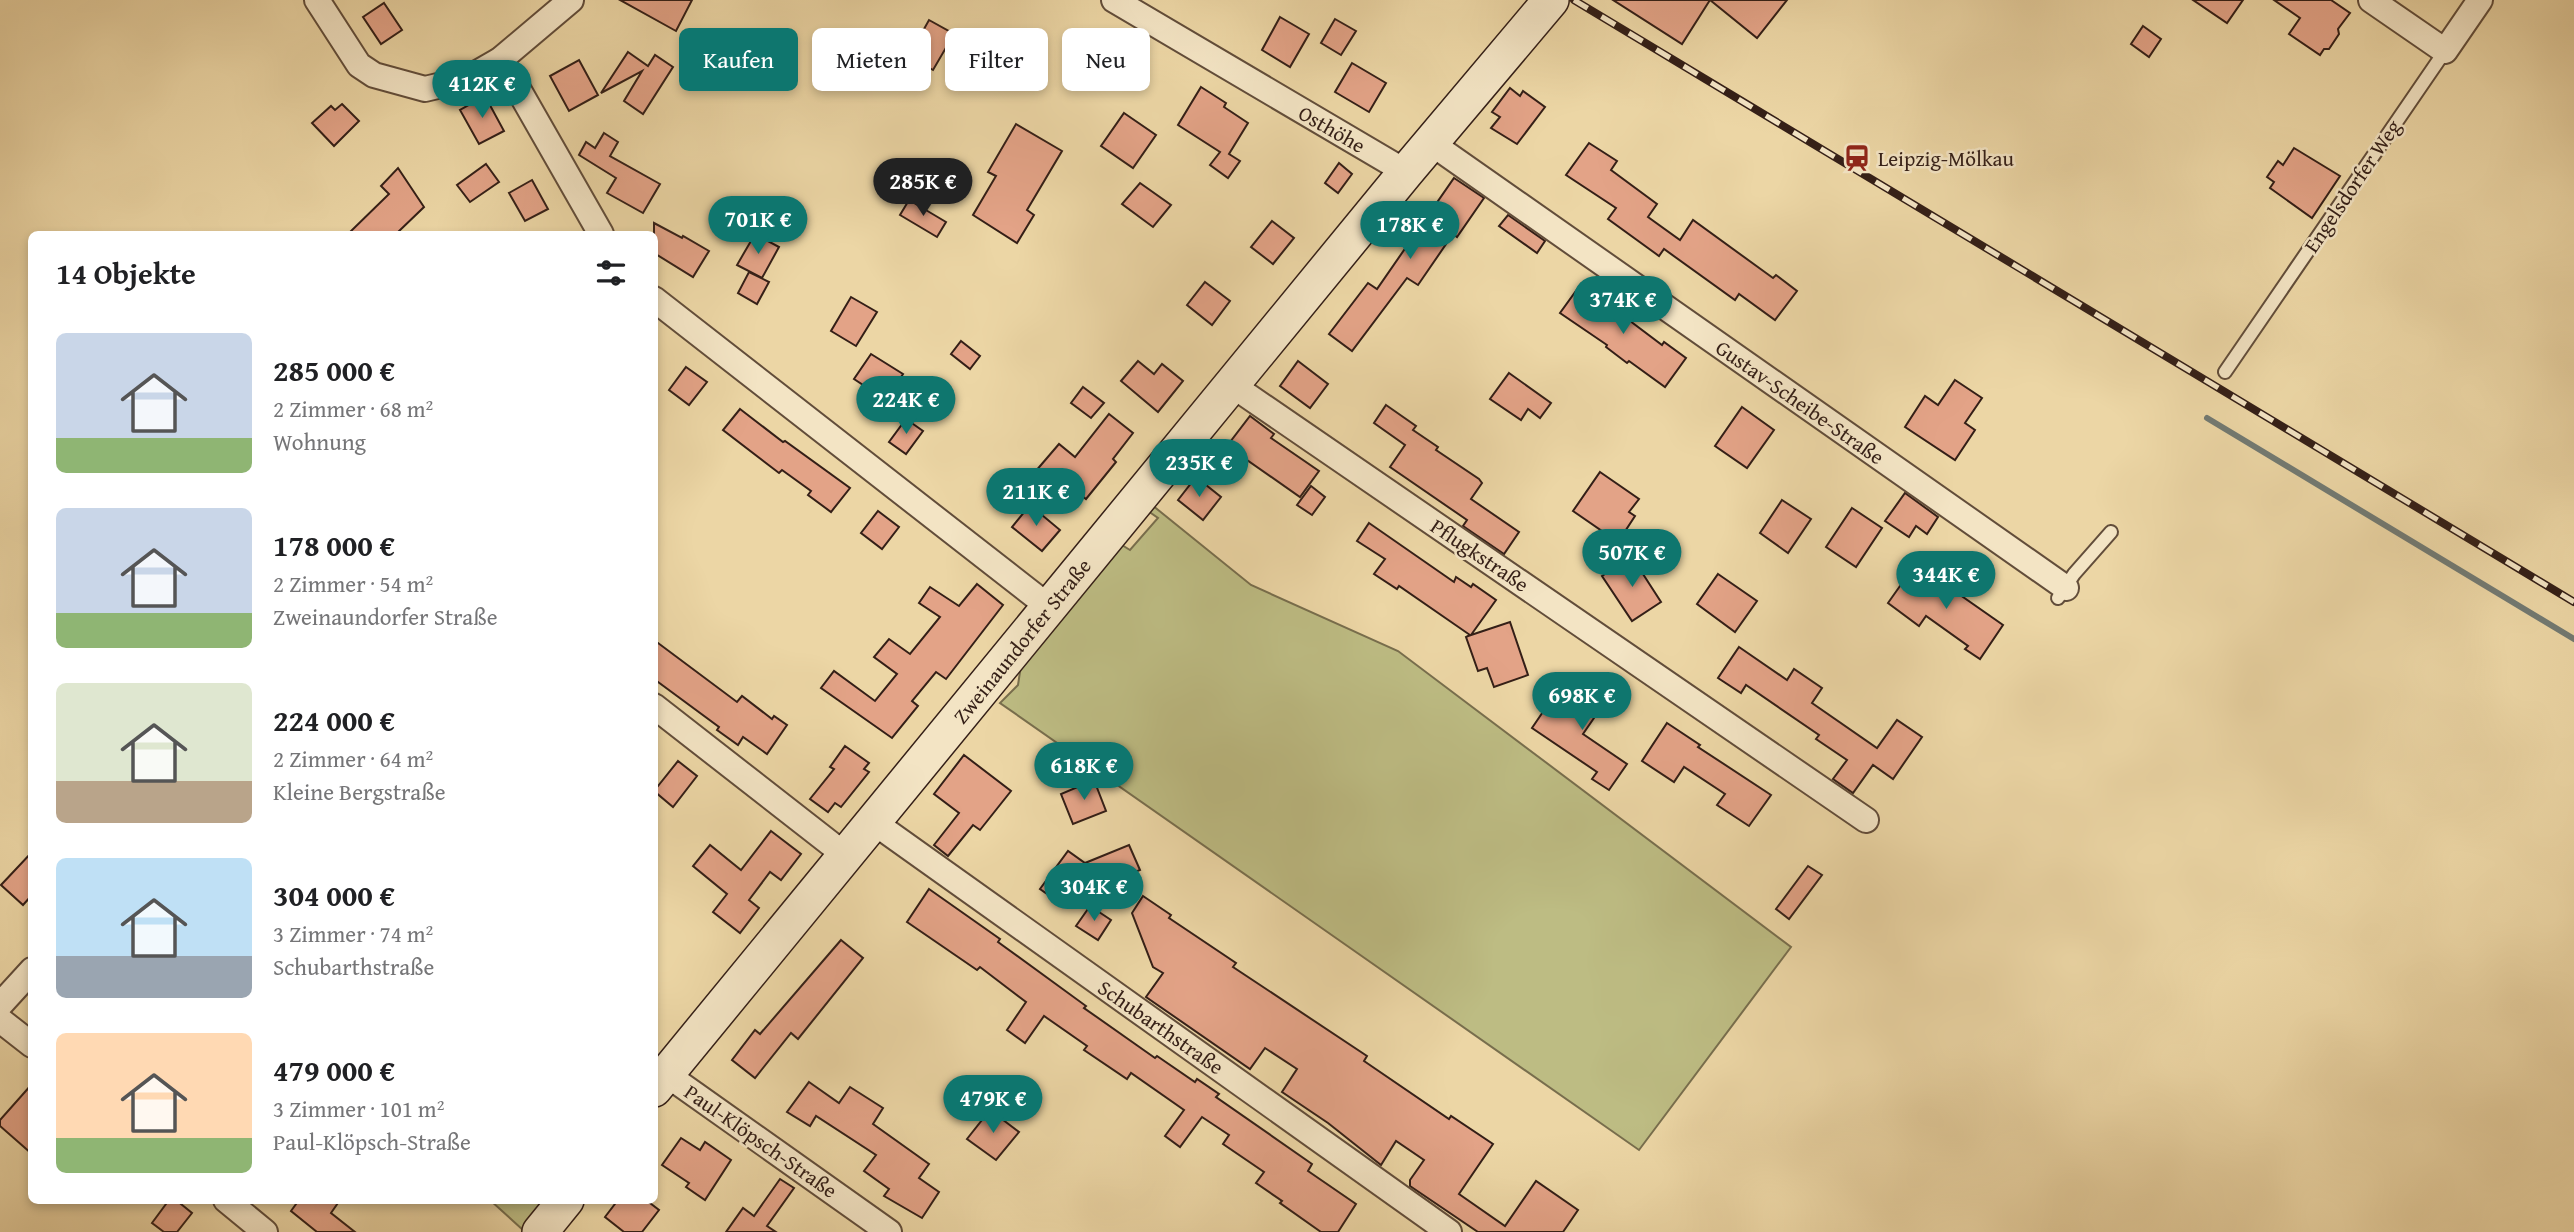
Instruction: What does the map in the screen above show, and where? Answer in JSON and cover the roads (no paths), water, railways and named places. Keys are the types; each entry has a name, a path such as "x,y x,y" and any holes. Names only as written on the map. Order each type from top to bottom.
{"street":[{"path":"317,0 359,65 374,75 425,89 467,79 500,60 571,0"},
{"name":"Osthöhe","path":"1114,0 1406,172"},
{"name":"Zweinaundorfer Straße","path":"658,1084 1406,172 1551,0"},
{"path":"2371,0 2445,51"},
{"name":"Engelsdorfer Weg","path":"2445,51 2480,0"},
{"path":"500,60 599,231"},
{"name":"Gustav-Scheibe-Straße","path":"1431,144 2062,593"},
{"path":"658,302 1049,607"},
{"name":"Pflugkstraße","path":"1232,385 1866,820"},
{"path":"658,709 845,855"},
{"name":"Schubarthstraße","path":"873,821 1449,1232"},
{"path":"0,1004 28,974"},
{"path":"0,1020 28,1042"},
{"name":"Paul-Klöpsch-Straße","path":"658,1084 889,1232"},
{"path":"231,1204 265,1232"},
{"path":"540,1232 563,1204"}],"lane":[{"name":"Engelsdorfer Weg","path":"2225,372 2445,51"},
{"path":"2062,593 2074,574 2111,532"}],"waterway":[{"path":"2207,418 2574,639"}],"railway":[{"path":"1574,0 2574,602"}],"place":[{"name":"Leipzig-Mölkau","path":"1857,158"}]}
